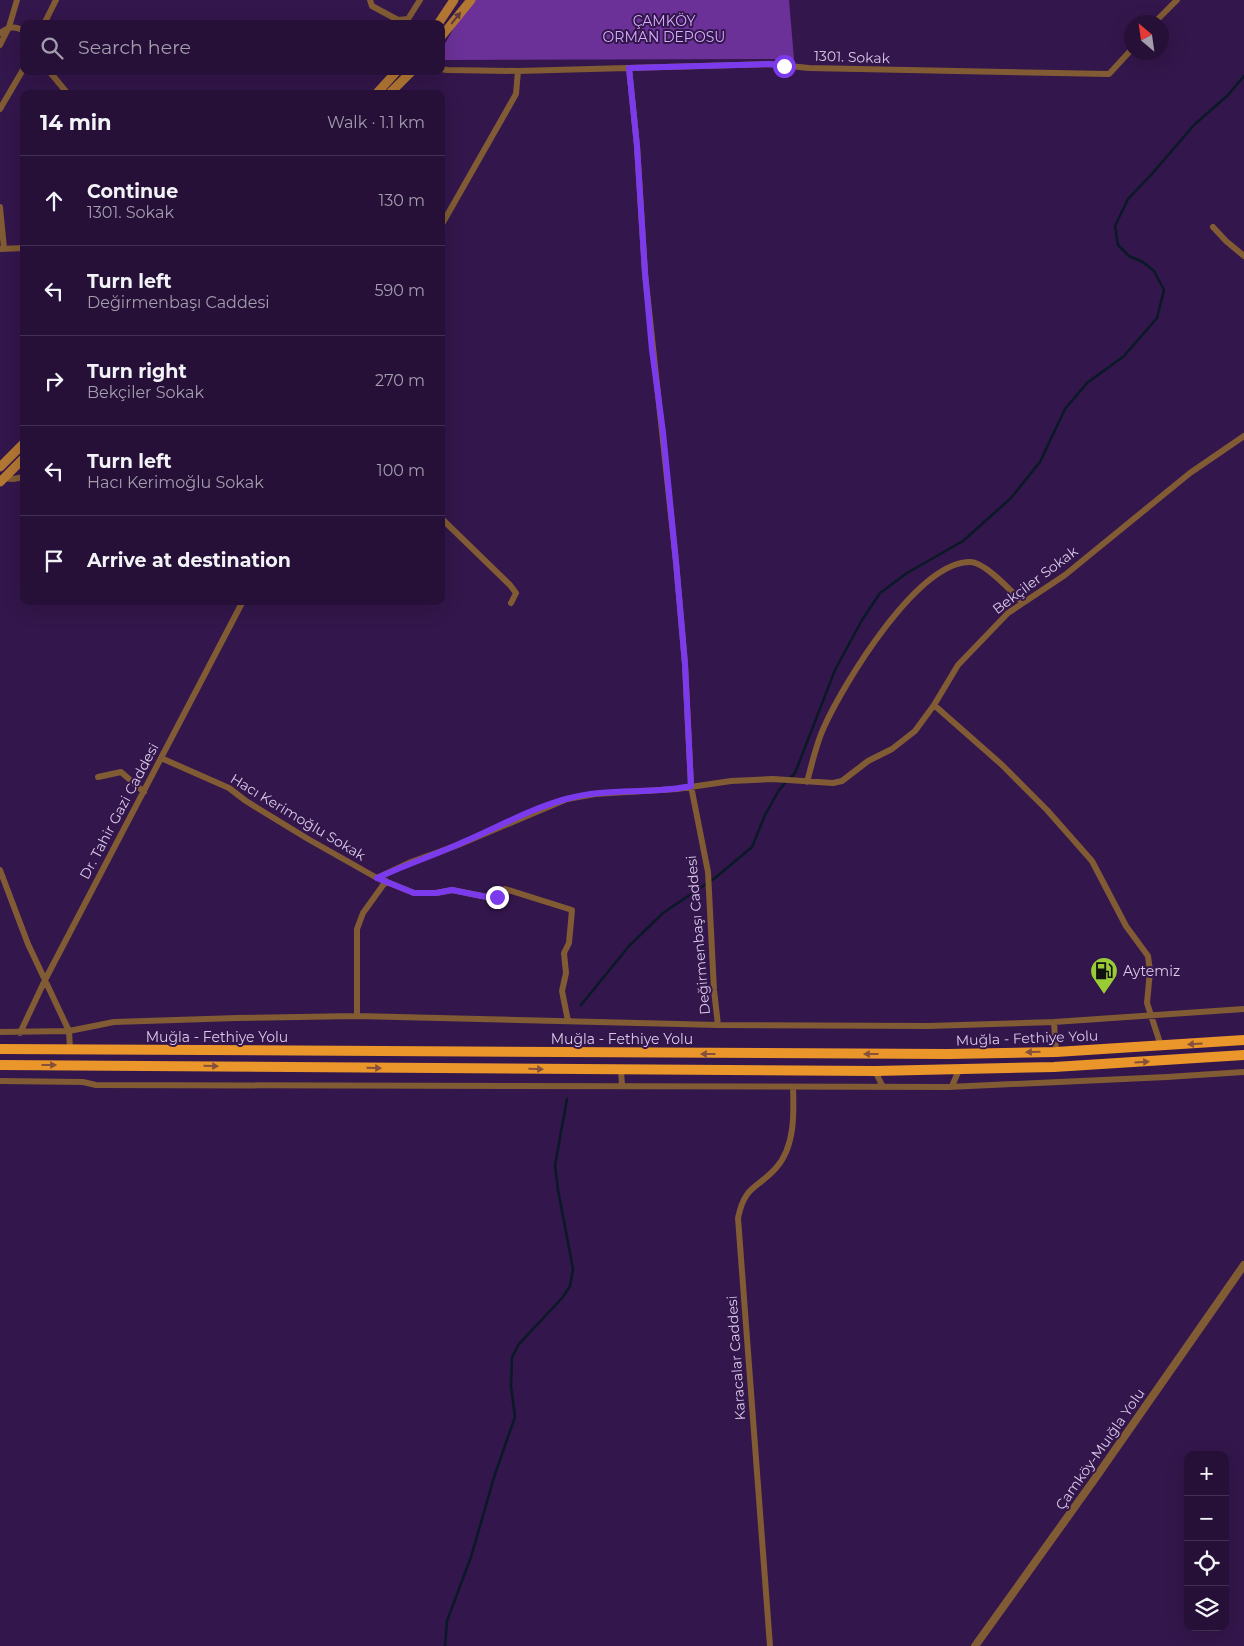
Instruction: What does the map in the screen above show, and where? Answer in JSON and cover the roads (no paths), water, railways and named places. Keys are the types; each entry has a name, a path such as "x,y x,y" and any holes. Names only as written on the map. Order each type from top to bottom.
{"highway":[{"name":"Muğla - Fethiye Yolu","path":"0,1049 948,1054 1056,1052 1244,1040"},
{"name":"Muğla - Fethiye Yolu","path":"0,1065 876,1071 1054,1067 1244,1055"}],"main road":[{"path":"441,20 454,0"},
{"path":"445,32 471,0"},
{"path":"380,90 393,75"},
{"path":"393,90 408,75"},
{"path":"0,467 20,447"},
{"path":"2,480 20,462"}],"street":[{"path":"0,45 9,27 17,0"},
{"path":"46,20 56,0"},
{"path":"370,0 372,6 398,20 408,19 420,0"},
{"path":"1162,15 1177,0"},
{"path":"0,33 9,27 20,28"},
{"name":"1301. Sokak","path":"445,70 518,71 769,64 809,68 1109,74 1124,58"},
{"name":"Değirmenbaşı Caddesi","path":"629,68 637,146 646,292 676,562 685,664 691,786 708,872 718,1025"},
{"path":"445,219 516,94 518,71"},
{"path":"0,109 20,75"},
{"path":"52,75 65,90"},
{"path":"0,206 2,249 20,248"},
{"path":"1213,227 1244,256"},
{"name":"Bekçiler Sokak","path":"377,878 411,862 458,845 566,799 595,794 677,790 691,786 731,781 773,779 833,783 842,781 868,761 892,749 915,731 934,705 958,664 1002,619 1065,575 1190,474 1244,436"},
{"path":"2,480 20,478"},
{"path":"445,522 510,585 516,594 511,603"},
{"path":"807,782 823,728 859,663 896,612 922,585 957,564 972,561 982,565 1024,603"},
{"name":"Dr. Tahir Gazi Caddesi","path":"20,1033 45,980 241,605"},
{"path":"934,705 1001,764 1047,810 1092,861 1126,926 1148,956 1150,971 1147,1003 1161,1046"},
{"name":"Hacı Kerimoğlu Sokak","path":"161,758 229,788 246,801 308,839 377,878 414,893 436,893 452,890 492,898 497,897 505,889 572,910 569,943 564,953 566,973 562,991 568,1021"},
{"path":"98,777 121,772 144,792"},
{"path":"0,870 28,944 69,1031 70,1049"},
{"path":"357,1016 357,929 363,913 386,881"},
{"path":"0,1032 69,1031 114,1022 357,1016 718,1025 928,1026 1054,1022 1244,1009"},
{"path":"1054,1022 1056,1052"},
{"path":"622,1069 622,1086"},
{"path":"952,1086 959,1070"},
{"path":"876,1071 883,1087"},
{"path":"0,1081 83,1082 96,1085 883,1087 1157,1078 1244,1072"},
{"name":"Karacalar Caddesi","path":"770,1646 738,1218 741,1202 750,1190 776,1168 790,1141 794,1106 793,1087"},
{"name":"Çamköy-Muığla Yolu","path":"975,1646 1244,1265"}],"waterway":[{"path":"790,778 795,773 835,670 862,620 880,593 907,573 963,541 1011,498 1040,462 1065,409 1087,383 1124,356 1157,318 1164,290 1154,271 1143,262 1129,256 1118,245 1115,226 1128,199 1194,125 1228,95 1244,76"},
{"path":"581,1005 629,946 663,913 715,878 752,847 765,815 779,790 786,782"},
{"path":"445,1646 447,1621 471,1557 495,1474 515,1417 511,1386 512,1357 519,1344 563,1297 570,1286 573,1269 555,1165 567,1099"}],"place":[{"name":"Aytemiz","path":"1104,995"}],"park label":[{"name":"ÇAMKÖY ORMAN DEPOSU","path":"664,30"}]}
